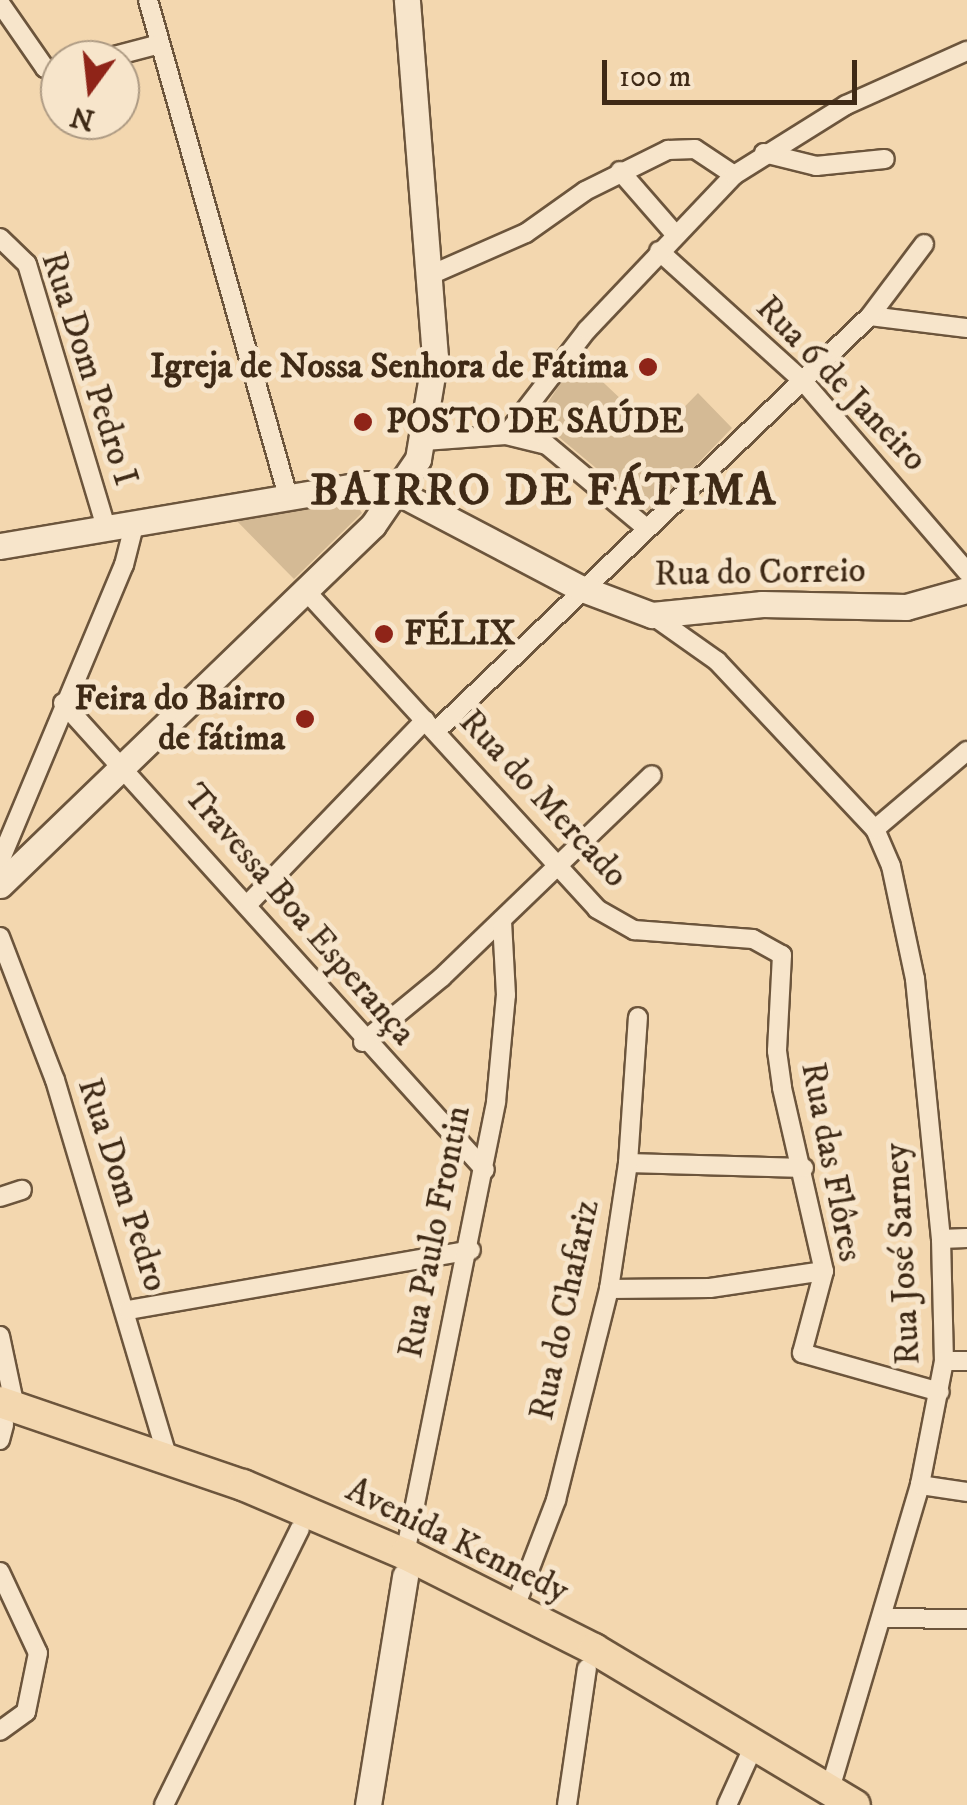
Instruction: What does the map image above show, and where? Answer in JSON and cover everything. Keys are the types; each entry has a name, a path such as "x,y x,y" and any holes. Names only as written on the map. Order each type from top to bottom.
{"main road":[{"path":"0,885 125,768 399,494 424,441 434,357 406,0"},
{"name":"Rua do Correio","path":"0,546 287,493 367,484 399,494 580,588 652,615 762,604 906,607 967,590"},
{"name":"Avenida Kennedy","path":"4,1419 168,1458 405,1565 587,1668 752,1750"},
{"name":"Avenida Kennedy","path":"4,1419 515,1607 834,1799"},
{"name":"Rua Paulo Frontin","path":"368,1805 405,1565"}],"street":[{"path":"148,0 287,493"},
{"path":"0,3 40,61"},
{"path":"140,49 160,44"},
{"path":"506,436 658,250 734,176 764,153 846,105 967,50"},
{"path":"428,276 526,233 620,171 682,148 708,155 734,176"},
{"path":"764,153 816,166 884,159"},
{"path":"620,171 675,234"},
{"name":"Rua Dom Pedro I","path":"2,241 27,264 106,528"},
{"path":"250,903 431,725 870,316 924,244"},
{"name":"Rua 6 de Janeiro","path":"658,250 803,381 967,572"},
{"path":"870,316 967,328"},
{"path":"424,441 506,436 560,453 645,527"},
{"path":"0,861 124,565 134,522"},
{"name":"Rua do Mercado","path":"305,590 554,864 618,925 753,939 782,955"},
{"path":"652,615 717,661 875,829 967,752"},
{"name":"Travessa Boa Esperança","path":"63,704 250,903 363,1042 485,1170"},
{"path":"363,1042 502,920 554,864 652,775"},
{"name":"Rua José Sarney","path":"834,1799 920,1485 944,1361 940,1239 915,979 891,866 875,829"},
{"name":"Rua Paulo Frontin","path":"405,1565 485,1170 506,996 502,920"},
{"name":"Rua Dom Pedro","path":"0,937 55,1080 128,1310 168,1458"},
{"name":"Rua das Flôres","path":"782,955 777,1051 824,1272 803,1356 940,1392"},
{"name":"Rua do Chafariz","path":"515,1607 556,1500 609,1290 628,1163 638,1017"},
{"path":"628,1163 804,1168"},
{"path":"0,1197 22,1190"},
{"path":"940,1239 967,1238"},
{"path":"128,1310 471,1250"},
{"path":"609,1290 710,1288 824,1272"},
{"path":"0,1336 4,1419"},
{"path":"944,1361 967,1360"},
{"path":"920,1485 967,1492"},
{"path":"164,1805 300,1529"},
{"path":"0,1572 38,1653 26,1712 0,1731"},
{"path":"883,1618 967,1619"},
{"path":"567,1805 587,1668"},
{"path":"727,1805 752,1750"}],"shaded area":[{"path":"584,348 589,369 658,434 698,393 732,428 650,513 554,433 531,428"},
{"path":"348,491 362,513 294,579 228,512"}],"place":[{"name":"Igreja de Nossa Senhora de Fátima","path":"648,367"},
{"name":"POSTO DE SAÚDE","path":"363,422"},
{"name":"FÉLIX","path":"384,634"},
{"name":"Feira do Bairro de fátima","path":"305,719"}],"district":[{"name":"BAIRRO DE FÁTIMA","path":"544,492"}]}
